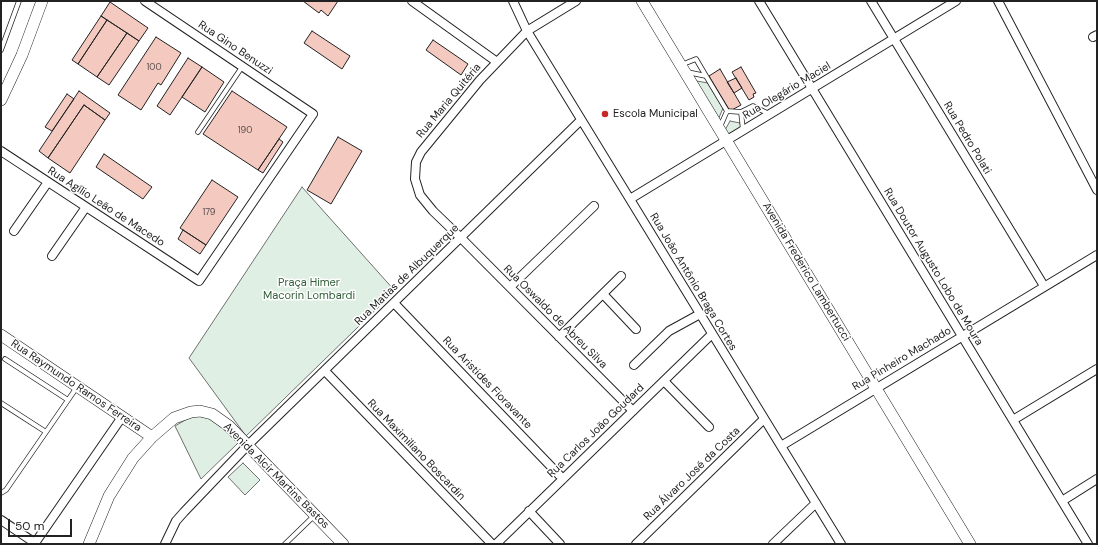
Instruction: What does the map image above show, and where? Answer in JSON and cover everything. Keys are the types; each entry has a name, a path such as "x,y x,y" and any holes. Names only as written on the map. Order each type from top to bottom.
{"street":[{"path":"1,100 22,55 42,1"},
{"name":"Rua Gino Benuzzi","path":"145,1 313,114 198,281"},
{"path":"412,1 497,62"},
{"name":"Rua João Antônio Braga Cortes","path":"513,1 527,31 841,544"},
{"name":"Rua Maria Quitéria","path":"461,238 432,212 420,195 415,179 416,162 428,142 464,98 527,31 576,1"},
{"name":"Avenida Frederico Lambertucci","path":"642,1 970,544"},
{"name":"Rua Doutor Augusto Lobo de Moura","path":"759,1 1088,544"},
{"name":"Rua Pedro Polati","path":"871,1 1044,286"},
{"name":"Rua Olegário Maciel","path":"630,199 956,1"},
{"path":"998,1 1097,190"},
{"name":"Rua Matias de Albuquerque","path":"165,544 176,522 184,512 248,445 581,120"},
{"name":"Rua Agílio Leão de Macedo","path":"1,151 198,281"},
{"path":"14,232 48,182"},
{"path":"510,287 594,206"},
{"path":"52,256 86,207"},
{"name":"Rua Oswaldo de Abreu Silva","path":"461,238 633,411"},
{"name":"Rua Pinheiro Machado","path":"781,446 1097,255"},
{"path":"559,337 621,276"},
{"path":"603,294 636,329"},
{"name":"Rua Aristides Fioravante","path":"394,303 563,479"},
{"path":"634,365 669,331 700,314"},
{"name":"Rua Carlos João Goudard","path":"496,544 712,334"},
{"name":"Rua Raymundo Ramos Ferreira","path":"1,335 152,437"},
{"path":"1013,420 1097,369"},
{"name":"Rua Maximiliano Boscardin","path":"325,371 492,544"},
{"path":"664,381 709,426"},
{"name":"Avenida Alcir Martins Bastos","path":"152,437 168,423 182,414 190,412 206,412 224,422 343,544"},
{"path":"1,520 35,544 122,417"},
{"name":"Rua Álvaro José da Costa","path":"636,544 764,419"},
{"path":"89,544 102,511 117,482 133,458 152,437"},
{"path":"1062,501 1097,480"},
{"path":"773,544 816,503"},
{"path":"529,511 560,544"}],"lane":[{"path":"1,50 19,1"},
{"path":"682,68 696,59 726,111"},
{"path":"198,132 243,67"},
{"path":"682,68 706,76"},
{"path":"726,111 741,112 753,106 769,114"},
{"path":"719,129 726,111"},
{"path":"741,112 743,130"},
{"path":"5,359 68,400"},
{"path":"1,493 6,490 77,387"},
{"path":"1,403 46,432"},
{"path":"285,544 315,515"}],"green space":[{"path":"691,80 708,83 723,108 718,120"},
{"path":"730,121 740,123 741,129 728,134 724,132"},
{"name":"Praça Himer Macorin Lombardi","path":"302,187 395,291 246,436 189,358"},
{"path":"196,416 205,417 215,421 238,443 201,479 175,426"},
{"path":"243,463 260,480 245,495 228,477"}],"building":[{"path":"303,1 338,1 328,16 321,10 319,13"},
{"path":"110,2 148,28 139,41 101,16"},
{"path":"101,16 107,20 78,64 72,60"},
{"path":"107,20 127,33 97,77 78,64"},
{"path":"312,31 350,56 342,69 304,43"},
{"path":"127,33 139,41 109,85 97,77"},
{"path":"156,37 181,53 161,85 158,83 141,110 118,95"},
{"path":"433,40 468,64 461,75 426,50"},
{"path":"188,58 202,67 170,115 157,106"},
{"path":"202,67 224,82 205,112 182,97"},
{"path":"741,67 756,93 753,94 754,97 749,100 732,72"},
{"path":"720,69 741,105 730,111 709,76"},
{"path":"736,78 742,88 734,93 727,82"},
{"path":"79,91 110,113 105,120 84,105 48,158 39,151"},
{"path":"232,91 287,127 258,170 203,134"},
{"path":"67,94 74,99 52,131 45,127"},
{"path":"84,105 105,120 70,173 48,158"},
{"path":"338,137 362,151 331,204 307,190"},
{"path":"279,139 283,142 263,173 258,170"},
{"path":"104,154 152,187 143,199 96,167"},
{"path":"212,180 238,197 206,245 180,228"},
{"path":"183,230 206,245 200,254 178,239"}],"place":[{"name":"Escola Municipal","path":"605,114"}]}
